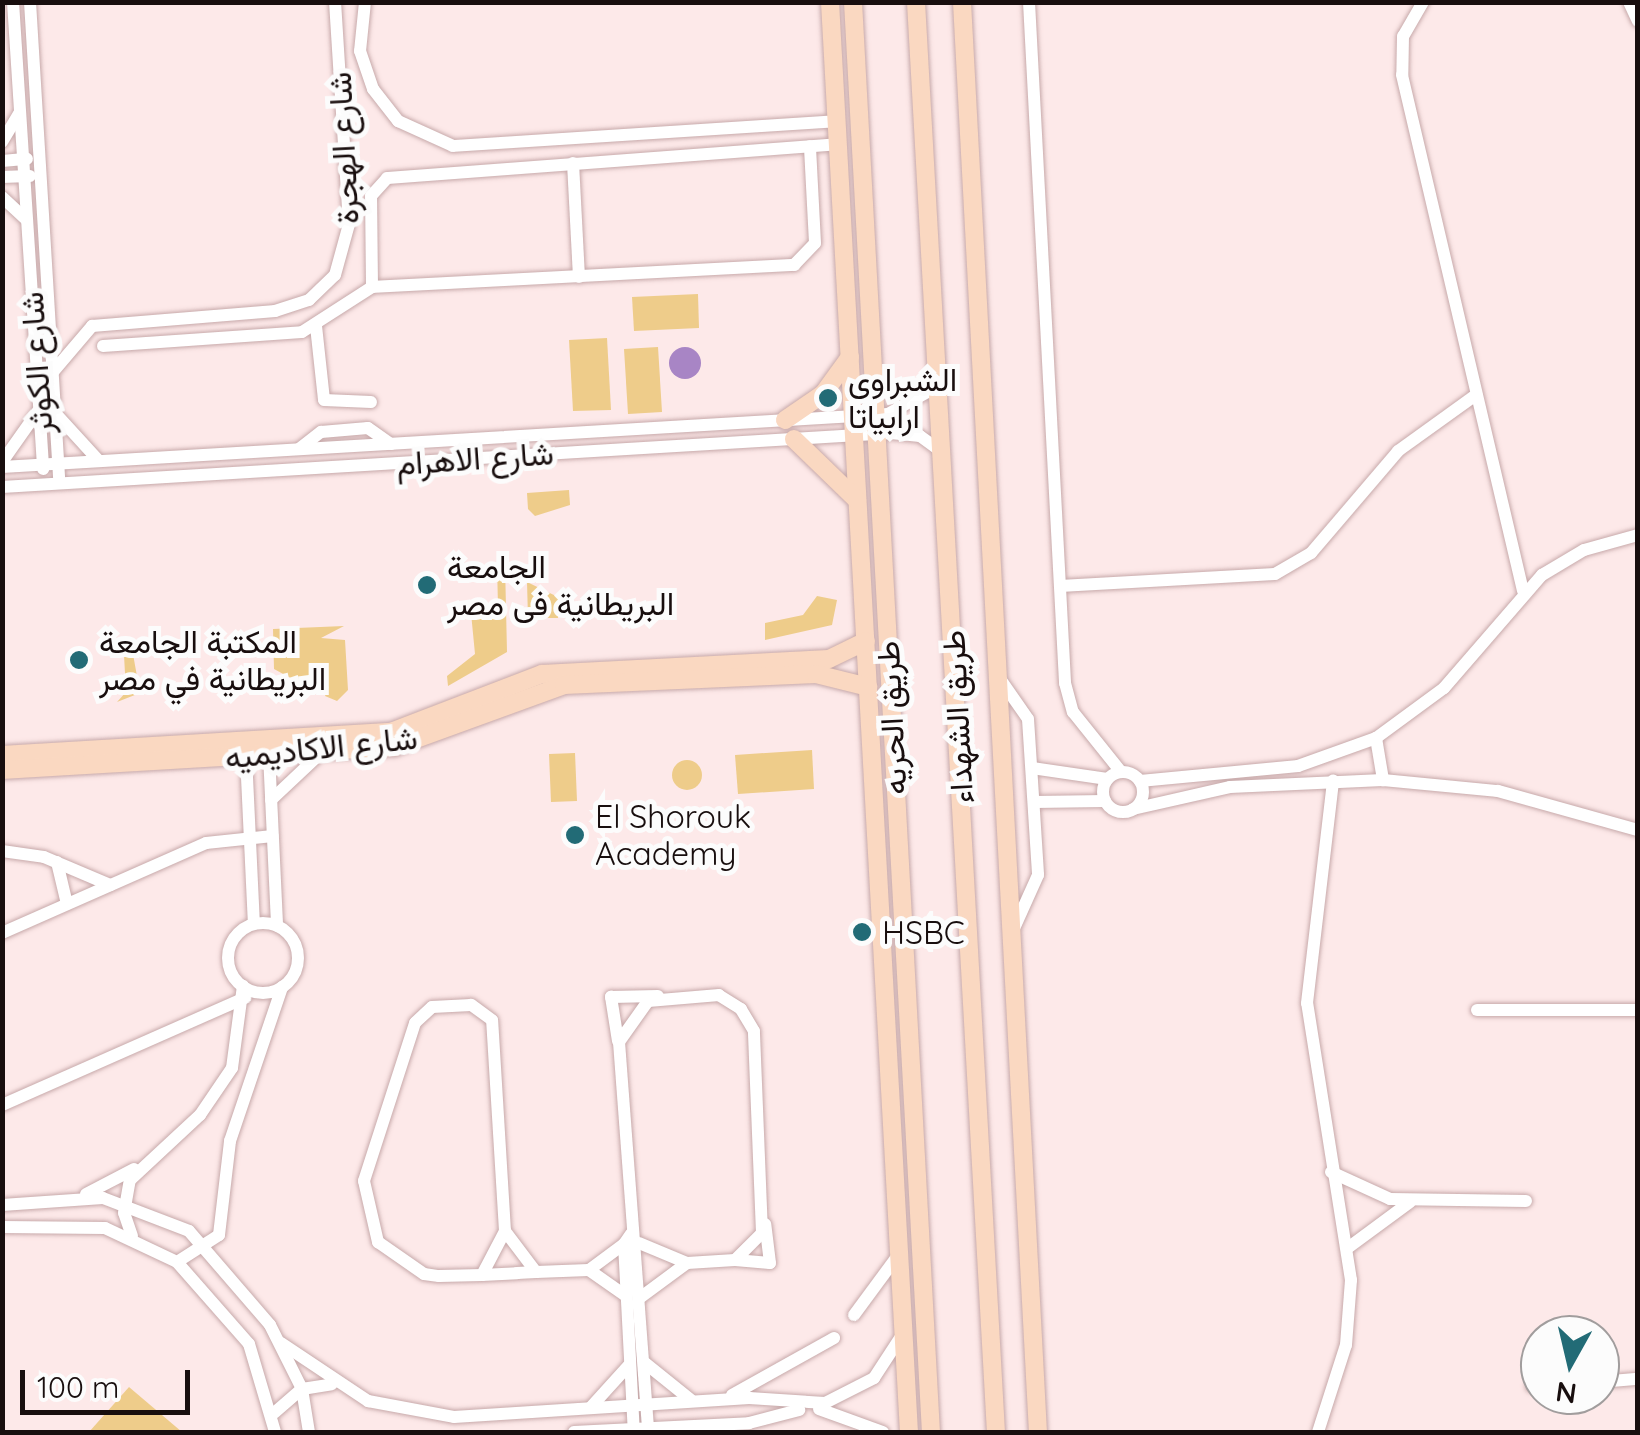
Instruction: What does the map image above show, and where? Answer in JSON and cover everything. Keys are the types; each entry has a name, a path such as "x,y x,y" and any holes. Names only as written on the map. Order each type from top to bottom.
{"street":[{"name":"شارع الكوثر","path":"13,2 44,484"},
{"name":"شارع الكوثر","path":"30,2 59,484"},
{"name":"شارع الهجرة","path":"52,374 92,326 275,311 309,300 334,276 349,224 335,2"},
{"path":"365,2 360,51 372,89 398,120 452,146 860,120"},
{"name":"طريق الحريه","path":"830,2 909,1432"},
{"name":"طريق الحريه","path":"853,2 931,1432"},
{"name":"طريق الشهداء","path":"916,2 996,1432"},
{"name":"طريق الشهداء","path":"962,2 1038,1432"},
{"path":"1029,2 1067,698 1120,772 1140,781 1298,766 1376,738 1444,688 1523,591 1584,550 1638,535"},
{"path":"1423,2 1403,36 1402,74 1523,591"},
{"path":"1630,2 1638,21"},
{"path":"2,142 20,112"},
{"path":"372,287 371,196 387,178 838,144"},
{"path":"103,346 316,326 372,287 802,262 815,242 810,146"},
{"path":"2,160 40,158"},
{"path":"572,163 580,276"},
{"path":"2,177 40,175"},
{"path":"2,196 27,220"},
{"path":"316,326 331,430"},
{"path":"784,420 823,394 850,356"},
{"name":"شارع الاهرام","path":"2,487 794,438 854,425 938,386"},
{"path":"1060,586 1276,574 1311,552 1398,451 1476,395"},
{"path":"329,403 371,402"},
{"path":"2,464 39,409"},
{"path":"55,412 99,461"},
{"name":"شارع الاهرام","path":"2,464 58,464 784,420 854,425 878,434 920,436 942,452"},
{"path":"760,422 762,440"},
{"path":"742,423 744,442"},
{"path":"299,449 331,430 368,428 392,444"},
{"path":"794,438 832,466 859,504"},
{"path":"860,536 882,534"},
{"name":"شارع الاكاديميه","path":"609,676 830,659 866,641"},
{"name":"شارع الاكاديميه","path":"2,755 246,756 323,751 423,732 524,679 816,674 868,688"},
{"path":"998,676 1026,712 1034,802 1038,884 1012,936"},
{"name":"شارع الاكاديميه","path":"2,770 423,732"},
{"path":"1376,738 1383,780"},
{"path":"271,800 323,751"},
{"path":"177,1262 208,1246 222,1226 237,1114 282,987 298,955 278,926 269,754"},
{"path":"82,1196 136,1168 218,1092 240,1046 244,992 229,952 254,924 246,756"},
{"path":"1032,768 1107,779 1120,772"},
{"path":"1105,801 1107,779"},
{"path":"1034,802 1105,801 1133,809 1230,788 1383,780 1498,791 1638,830"},
{"path":"1133,809 1140,781"},
{"path":"1318,1432 1346,1345 1349,1247 1330,1172 1308,1003 1333,781"},
{"path":"875,820 896,820"},
{"path":"2,933 206,843 273,836"},
{"path":"2,852 56,862 110,886"},
{"path":"56,862 67,904"},
{"path":"254,924 278,926"},
{"path":"2,1105 244,992 282,987"},
{"path":"631,1241 687,1263 770,1263 749,1019 719,996 611,996 619,1042 631,1241 641,1297 633,1431"},
{"path":"619,1042 628,1018 660,996"},
{"path":"482,1275 505,1231 492,1020 471,1005 432,1007 414,1023 364,1181 366,1217 378,1242 411,1269 482,1275 589,1270 631,1241"},
{"path":"1477,1010 1638,1010"},
{"path":"132,1236 124,1202 136,1168"},
{"path":"1330,1172 1369,1193 1412,1201 1526,1201"},
{"path":"2,1205 82,1196 124,1202 208,1246 281,1343 302,1390 309,1432"},
{"path":"1349,1247 1376,1218 1412,1201"},
{"path":"734,1260 756,1245 764,1220"},
{"path":"2,1227 78,1223 132,1236 177,1262 239,1329 274,1413 275,1432"},
{"path":"505,1231 536,1272"},
{"path":"631,1241 626,1296 647,1404 648,1430"},
{"path":"854,1315 899,1254"},
{"path":"641,1297 687,1263"},
{"path":"589,1270 626,1296"},
{"path":"902,1300 924,1298"},
{"path":"281,1343 332,1384 435,1416 720,1400 843,1398 886,1365 903,1332"},
{"path":"720,1400 793,1369 834,1338"},
{"path":"637,1364 693,1402"},
{"path":"590,1408 637,1364"},
{"path":"274,1413 302,1390 332,1384"},
{"path":"574,1432 689,1429 825,1408 882,1432"},
{"path":"731,1424 754,1432"}],"shaded area":[{"path":"698,294 699,328 634,331 632,297"},
{"path":"607,338 611,410 573,411 569,340"},
{"path":"658,347 662,412 628,414 624,349"},
{"path":"685,347 696,352 701,363 696,374 685,379 674,374 669,363 674,352"},
{"path":"569,490 570,505 535,516 528,509 527,493"},
{"path":"497,564 505,564 507,652 448,686 447,676 475,654 471,613 498,607"},
{"path":"527,582 558,597 558,618 528,618"},
{"path":"817,596 837,600 832,625 765,640 765,623 803,615"},
{"path":"344,626 321,638 345,640 348,690 337,701 325,696 329,686 322,695 274,669 273,629"},
{"path":"133,654 140,693 117,702 126,692 124,655"},
{"path":"812,750 814,789 738,794 735,755"},
{"path":"575,753 577,801 551,802 549,754"},
{"path":"687,760 698,764 702,775 698,786 687,790 676,786 672,775 676,764"},
{"path":"129,1387 182,1432 89,1432"}],"place":[{"name":"الشبراوى ارابياتا","path":"828,398"},
{"name":"الجامعة البريطانية فى مصر","path":"427,585"},
{"name":"المكتبة الجامعة البريطانية في مصر","path":"79,660"},
{"name":"El Shorouk Academy","path":"575,835"},
{"name":"HSBC","path":"862,932"}]}
